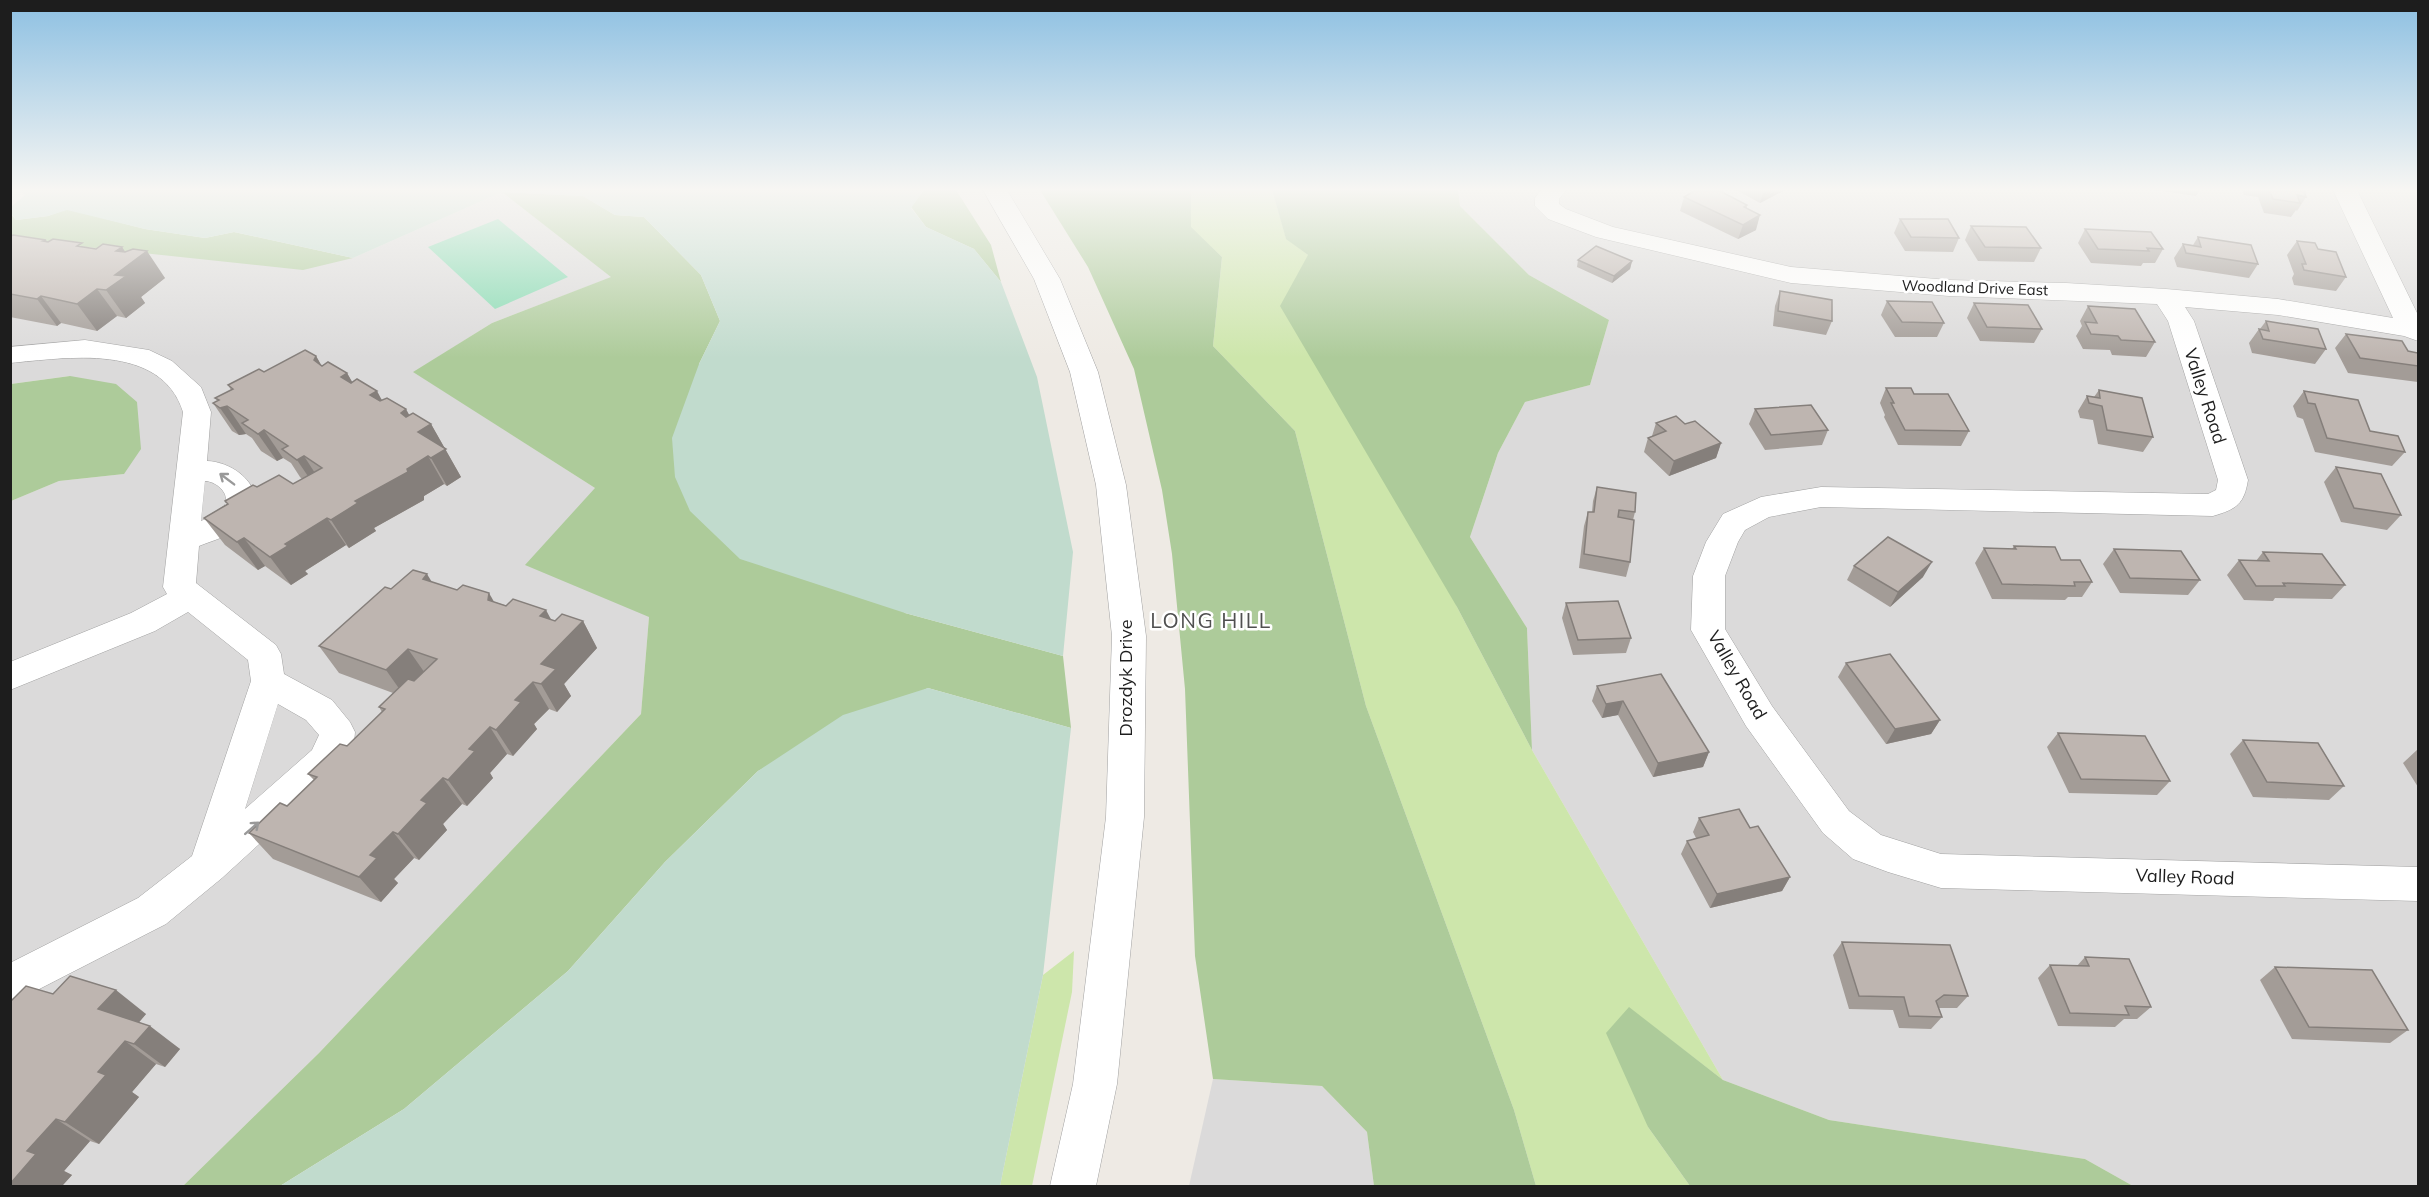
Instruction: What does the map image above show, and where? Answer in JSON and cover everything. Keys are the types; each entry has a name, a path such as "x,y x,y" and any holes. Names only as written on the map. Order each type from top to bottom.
{"street":[{"name":"Drozdyk Drive","path":"1028,246 1047,279 1084,372 1111,485 1129,636 1125,817 1095,1084 1073,1186"},
{"name":"Woodland Drive East","path":"1662,246 1791,275 1949,288 2066,291 2166,297 2278,307 2415,331"},
{"path":"2373,246 2415,331"},
{"name":"Valley Road","path":"2166,297 2181,321 2233,480 2230,496 2213,505 1821,497 1761,508 1734,522 1722,542 1709,576 1708,630 1759,716 1836,822 1868,847 1902,860 1941,871 2008,871 2418,884"},
{"path":"10,355 85,348 139,356 162,367 191,393 197,412 179,586 264,654 268,681 208,866"},
{"path":"184,540 219,526 236,515 240,506 240,494 233,481 214,471 191,471"},
{"path":"10,677 142,622 191,596"},
{"path":"10,985 152,911 208,866 325,761 336,743 337,732 319,710 268,681"}],"shaded area":[{"path":"11,246 134,246 353,258 380,246 572,246 612,277 492,323 414,372 595,488 649,617 641,714 319,1053 183,1186 11,1186 11,501 59,481 124,474 69,376 11,384"},
{"path":"1500,246 2418,246 2418,1186 2133,1186 2085,1159 1829,1120 1723,1080 1532,750 1527,628 1470,537 1498,453 1525,402 1590,385 1609,320 1529,275"},
{"path":"1213,1079 1322,1086 1367,1132 1374,1186 1189,1186"}],"green space":[{"path":"76,246 297,246 353,258 303,270"},
{"path":"297,246 380,246 353,258"},
{"path":"530,246 568,277 495,309 428,247"},
{"path":"571,246 672,246 701,275 720,321 699,364 905,613 1063,656 1071,728 928,688 758,771 665,862 568,971 404,1109 280,1186 183,1186 319,1053 641,714 649,617 525,565 595,488 413,372 492,323 611,277"},
{"path":"672,246 967,246 974,249 1001,282 1037,377 1073,552 1063,656 905,613 740,559 690,511 675,477 672,438 699,364 720,321 701,275"},
{"path":"967,246 991,246 1001,282 974,249"},
{"path":"1075,246 1210,246 1222,257 1213,346 1295,431 1366,706 1514,1110 1536,1186 1374,1186 1367,1132 1322,1086 1213,1079 1195,956 1185,689 1172,554 1162,490 1134,369 1088,267"},
{"path":"1210,246 1296,246 1308,255 1457,607 1532,750 1723,1080 1629,1008 1648,1127 1690,1186 1536,1186 1514,1110 1366,706 1295,431 1213,346 1222,257"},
{"path":"1295,246 1500,246 1529,275 1609,320 1590,385 1525,402 1498,453 1470,537 1527,628 1532,750 1457,607 1280,306 1308,255"},
{"path":"70,376 116,384 137,402 141,449 124,474 59,481 11,501 11,384"},
{"path":"928,688 1071,728 1043,975 1000,1186 280,1186 404,1109 568,971 665,862 758,771 843,715"},
{"path":"1074,951 1072,992 1032,1186 1000,1186 1043,975"},
{"path":"1629,1007 1723,1080 1829,1120 2085,1159 2133,1186 1690,1186 1648,1127 1606,1033"}],"building":[{"path":"10,246 77,246 96,249 100,246 115,246 122,247 116,251 125,252 133,249 147,251 115,275 126,276 106,290 97,289 77,304 41,296 37,299 10,294"},
{"path":"1596,246 1632,261 1614,276 1578,260"},
{"path":"2039,246 2041,248 1985,247"},
{"path":"2096,246 2161,246 2163,249 2147,248 2149,251 2098,249"},
{"path":"2184,246 2251,246 2258,264 2186,253"},
{"path":"2299,246 2316,246 2318,249 2336,252 2346,277 2304,270 2302,264 2306,264"},
{"path":"1780,291 1832,300 1832,321 1778,311"},
{"path":"1887,301 1932,302 1944,323 1902,322"},
{"path":"1974,303 2028,305 2042,329 1987,327"},
{"path":"2088,306 2135,309 2155,342 2121,340 2118,336 2091,334 2085,322 2097,323"},
{"path":"2266,321 2318,329 2326,349 2263,339 2259,329 2269,331"},
{"path":"2346,334 2402,341 2408,351 2418,353 2418,366 2360,358"},
{"path":"305,350 316,356 314,360 322,366 328,362 347,373 341,377 351,383 357,379 377,391 370,395 380,401 387,398 406,409 401,413 406,417 413,413 431,424 418,432 446,449 431,458 428,456 407,469 408,472 355,501 358,503 331,520 327,518 285,544 288,546 270,557 244,538 237,542 204,518 228,504 225,501 253,485 257,487 279,475 293,484 322,468 304,456 297,460 282,449 288,446 264,430 258,434 242,423 248,420 227,406 220,408 213,403 219,400 215,398 233,389 228,385 259,369 264,372"},
{"path":"1886,388 1911,388 1914,394 1948,394 1969,431 1905,430"},
{"path":"2099,390 2142,398 2153,437 2107,430 2102,406 2089,403 2087,396 2100,398"},
{"path":"2304,391 2358,400 2370,431 2398,436 2405,452 2327,438 2315,404 2308,403"},
{"path":"1811,405 1828,430 1771,435 1755,409"},
{"path":"1676,416 1685,424 1695,421 1721,443 1674,461 1648,438 1666,431 1656,423"},
{"path":"2336,467 2381,474 2401,515 2354,508"},
{"path":"1597,487 1636,493 1635,512 1619,510 1618,517 1634,520 1630,562 1584,554 1588,512 1594,512"},
{"path":"1888,537 1932,562 1898,592 1854,566"},
{"path":"2014,546 2055,547 2061,560 2080,560 2092,582 2074,582 2075,586 2002,584 1984,548 2016,549"},
{"path":"2114,549 2181,551 2200,580 2130,578"},
{"path":"2263,552 2322,554 2345,585 2283,583 2285,586 2256,586 2239,560 2269,561"},
{"path":"413,570 427,574 423,579 457,590 463,585 489,593 488,600 506,606 513,599 546,610 540,616 555,621 562,614 583,621 541,664 556,669 541,684 533,682 515,700 521,702 496,730 490,727 469,749 475,751 448,780 443,778 421,800 427,803 398,834 393,832 370,855 377,858 359,877 249,833 280,803 287,806 317,777 308,774 340,744 347,746 385,709 379,707 408,679 414,681 437,659 408,649 386,670 319,646 385,587 391,589"},
{"path":"1618,601 1631,638 1578,640 1566,603"},
{"path":"1890,654 1940,720 1895,729 1846,663"},
{"path":"1661,674 1709,752 1658,763 1623,701 1606,704 1597,686"},
{"path":"2058,733 2145,736 2170,781 2081,779"},
{"path":"2243,740 2318,743 2344,786 2267,782"},
{"path":"1739,809 1750,828 1758,826 1790,877 1717,894 1687,841 1709,835 1699,818"},
{"path":"1842,942 1950,945 1968,996 1944,995 1936,1001 1942,1017 1909,1016 1904,997 1859,996"},
{"path":"2085,957 2129,959 2151,1007 2125,1006 2129,1015 2070,1013 2050,965 2089,966"},
{"path":"2275,967 2372,970 2408,1030 2309,1027"},
{"path":"70,976 116,990 98,1009 150,1026 134,1044 125,1041 98,1072 106,1075 65,1122 56,1119 27,1151 36,1154 10,1184 10,1002 26,986 53,994"}],"district":[{"name":"LONG HILL","path":"1211,621"}]}
